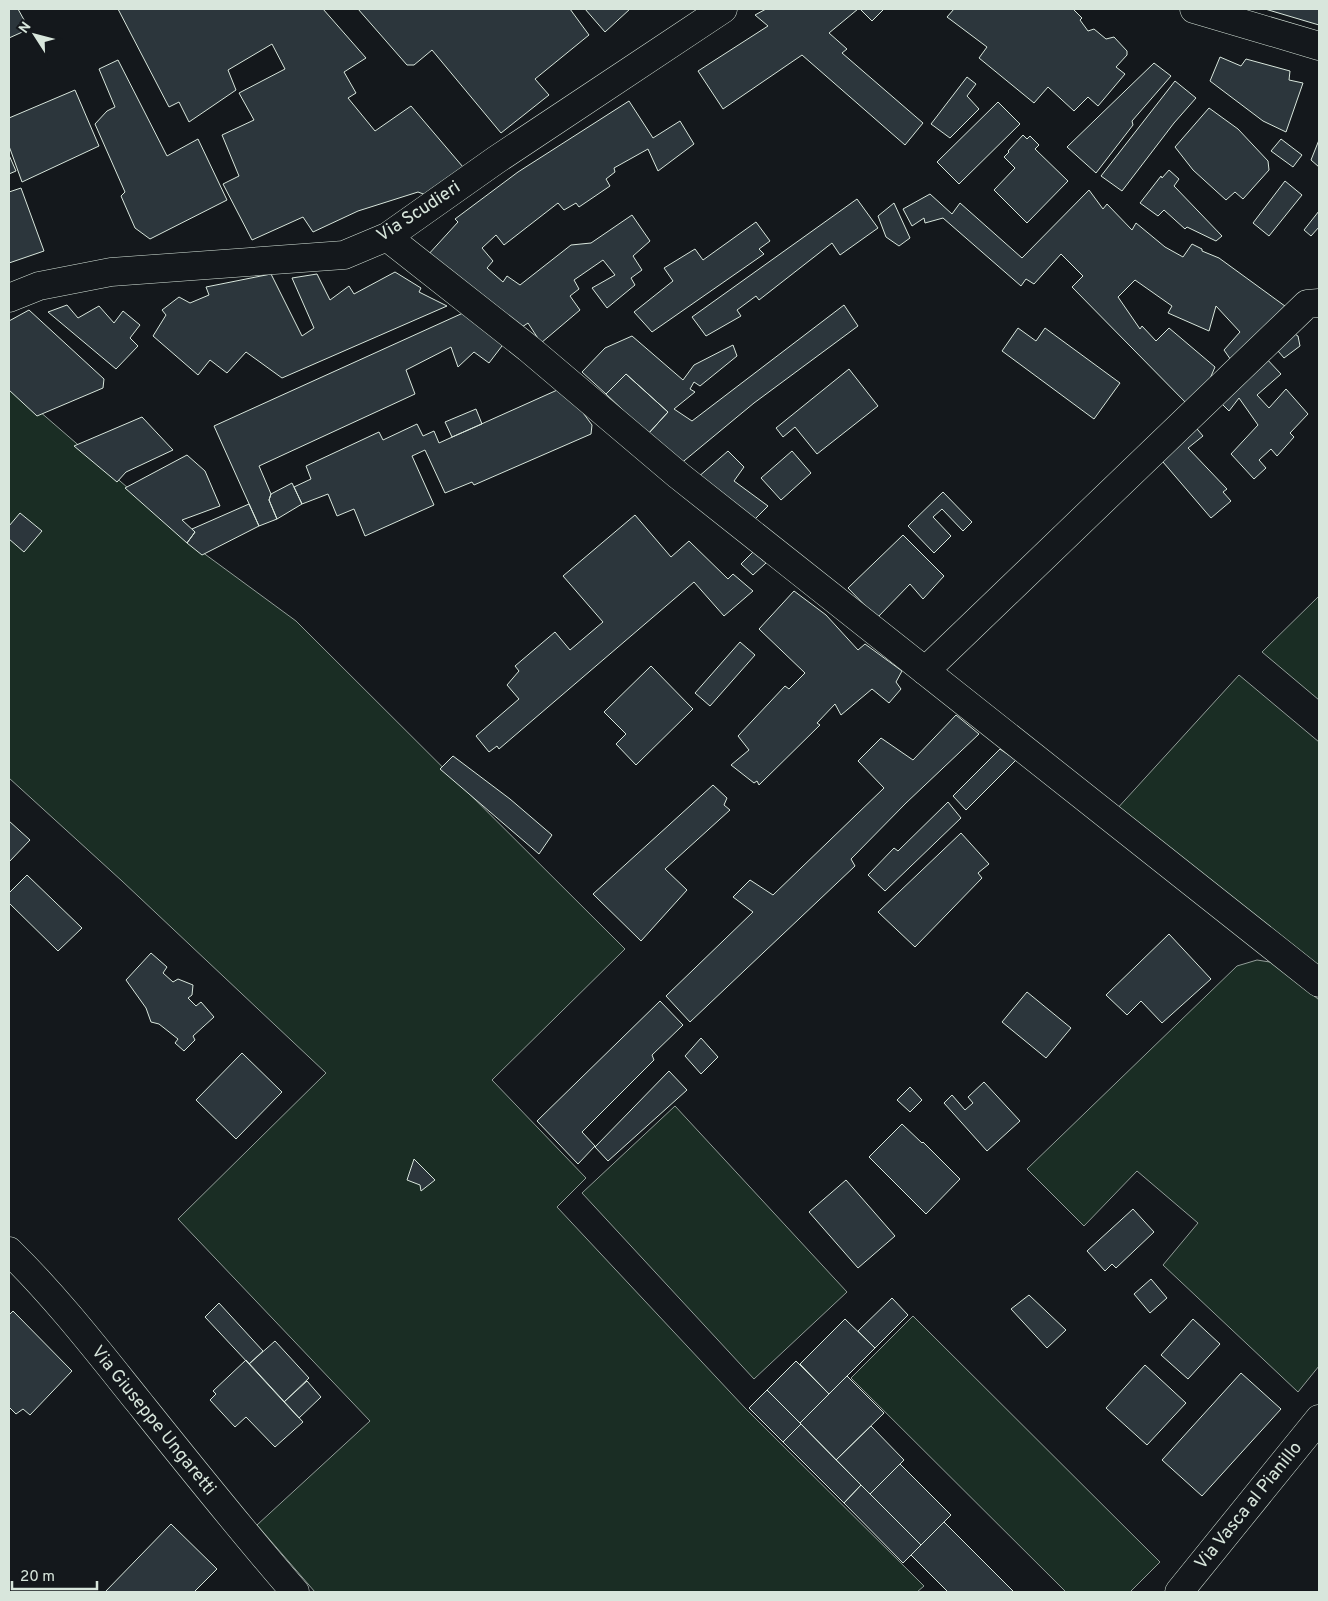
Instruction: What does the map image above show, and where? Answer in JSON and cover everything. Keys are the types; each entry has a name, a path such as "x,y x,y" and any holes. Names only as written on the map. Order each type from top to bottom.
{"street":[{"name":"Via Scudieri","path":"9,298 39,286 111,272 344,255 386,236 496,160 723,9"},
{"path":"1194,9 1319,46"},
{"path":"386,236 528,348 678,475 1319,983"},
{"path":"925,671 1307,304 1319,303"},
{"name":"Via Giuseppe Ungaretti","path":"9,1252 27,1269 98,1352 242,1531 296,1592"},
{"name":"Via Vasca al Pianillo","path":"1179,1592 1319,1419"}],"green space":[{"path":"9,385 202,552 296,621 625,949 492,1080 586,1178 557,1207 745,1408 924,1586 917,1592 315,1592 257,1525 370,1421 178,1219 326,1073 122,881 9,778"},
{"path":"1319,596 1319,700 1262,652"},
{"path":"1239,675 1319,742 1319,970 1115,811"},
{"path":"1257,960 1276,963 1319,1000 1319,1366 1298,1392 1163,1265 1198,1223 1137,1171 1084,1226 1027,1169 1237,966"},
{"path":"675,1106 847,1292 754,1379 582,1193"},
{"path":"913,1316 1160,1562 1130,1592 1066,1592 851,1378"}],"building":[{"path":"9,9 18,9 29,29 9,38"},
{"path":"118,9 323,9 366,58 344,72 356,93 348,98 375,131 411,106 463,167 426,195 418,192 358,211 313,232 303,217 252,240 223,184 239,176 222,135 254,120 239,93 285,69 272,44 228,70 236,90 189,122 179,102 169,107"},
{"path":"358,9 570,9 589,35 535,79 549,95 501,133 432,50 414,65 407,65"},
{"path":"585,9 630,9 605,32"},
{"path":"766,9 858,9 829,33 847,49 842,53 923,123 905,145 802,55 723,109 698,71 768,26 755,15"},
{"path":"860,9 884,9 872,21"},
{"path":"954,9 1073,9 1082,18 1080,20 1088,31 1094,29 1106,39 1114,37 1127,51 1127,55 1116,67 1125,74 1098,106 1088,97 1074,111 1048,87 1034,103 979,58 987,47 947,17"},
{"path":"1265,9 1319,9 1319,25"},
{"path":"1220,57 1241,66 1246,59 1290,71 1289,80 1303,83 1286,132 1263,121 1210,81"},
{"path":"118,60 167,156 198,139 227,200 150,239 135,228 121,196 125,192 95,124 107,111 115,107 99,69"},
{"path":"1154,63 1171,76 1132,121 1133,125 1096,173 1067,147"},
{"path":"967,77 976,84 967,96 979,109 950,138 931,124"},
{"path":"1175,81 1196,98 1174,123 1122,191 1101,176"},
{"path":"75,90 99,146 22,182 9,146 9,118"},
{"path":"629,101 653,138 680,121 694,144 658,171 648,149 614,168 615,172 606,179 610,186 579,207 576,203 564,210 558,203 504,245 496,235 482,248 493,261 487,268 503,282 507,276 520,285 571,245 591,243 632,215 650,241 633,256 642,270 631,278 635,285 607,308 592,288 615,275 603,260 574,280 579,289 570,296 580,310 541,343 528,323 519,329 507,314 503,317 427,256 458,222 455,219 518,172"},
{"path":"998,102 1020,124 959,184 937,162"},
{"path":"1209,108 1238,129 1268,161 1269,170 1243,199 1235,192 1226,200 1193,170 1175,147"},
{"path":"1023,135 1027,139 1030,136 1039,145 1035,149 1068,181 1027,223 994,190 1015,168 1004,157"},
{"path":"1281,139 1302,155 1293,167 1271,151"},
{"path":"1319,140 1319,167 1311,160"},
{"path":"9,155 16,171 9,174"},
{"path":"1169,170 1179,179 1174,186 1222,236 1216,241 1187,227 1185,229 1164,210 1158,216 1140,203 1161,176 1162,178"},
{"path":"1285,181 1302,195 1269,236 1253,223"},
{"path":"21,188 44,251 9,263 9,192"},
{"path":"1089,190 1103,209 1107,204 1132,230 1136,223 1165,247 1183,257 1192,244 1202,249 1202,251 1219,258 1289,309 1233,363 1224,350 1240,332 1216,306 1209,331 1168,313 1172,306 1135,280 1118,297 1140,329 1142,326 1156,341 1169,328 1215,367 1206,388 1191,408 1072,287 1083,276 1061,254 1034,284 1026,279 1021,286 943,218 925,223 924,218 912,226 903,209 930,194 952,214 960,203 1022,258"},
{"path":"857,199 878,228 840,255 832,243 759,300 756,296 737,310 741,316 706,336 692,317"},
{"path":"894,203 910,238 899,246 886,237 878,216"},
{"path":"1319,211 1319,227 1311,236 1304,230"},
{"path":"756,222 770,241 759,249 764,254 652,332 634,312 673,281 664,268 695,249 703,260"},
{"path":"395,272 421,288 419,292 447,306 282,378 246,352 227,373 210,360 198,375 153,336 166,315 162,310 179,297 190,303 209,295 206,287 271,274 302,336 314,328 292,278 317,274 330,300 349,286 354,294"},
{"path":"67,305 78,318 99,306 114,323 123,311 140,325 130,338 138,346 116,369 48,312"},
{"path":"844,305 858,326 754,403 679,465 648,434 668,412 626,374 606,394 582,372 605,348 632,336 683,380 694,365 733,345 737,356 700,386 694,382 690,389 695,392 674,409 692,421"},
{"path":"29,310 104,379 103,388 37,416 9,390 9,321"},
{"path":"463,313 505,342 489,363 474,352 458,367 451,347 406,370 415,394 259,466 271,494 269,500 277,519 259,526 214,426"},
{"path":"1018,328 1036,341 1045,328 1120,383 1094,419 1002,351"},
{"path":"1293,333 1298,336 1300,346 1284,358 1272,344"},
{"path":"1263,355 1281,374 1257,395 1269,408 1286,389 1308,414 1290,433 1294,437 1277,456 1271,449 1259,460 1266,468 1254,479 1231,454 1258,425 1239,398 1229,411 1216,398"},
{"path":"849,369 878,406 817,454 795,427 783,437 776,428"},
{"path":"626,374 668,412 648,434 606,394"},
{"path":"564,387 592,425 591,434 474,485 472,482 445,493 425,450 412,456 434,505 365,536 354,509 337,516 328,494 302,504 294,487 311,479 306,466 379,432 383,440 417,424 423,436 434,431 439,443"},
{"path":"476,409 482,424 452,437 445,422"},
{"path":"142,417 173,450 126,472 117,482 74,446"},
{"path":"1193,424 1203,436 1188,448 1227,489 1223,492 1231,501 1211,518 1157,455"},
{"path":"728,451 744,467 734,481 768,506 751,523 697,478"},
{"path":"792,451 811,473 781,500 761,478"},
{"path":"187,455 205,471 220,506 182,520 195,532 187,543 125,488"},
{"path":"292,483 302,504 277,519 269,500 271,494"},
{"path":"943,492 972,522 963,531 942,509 933,517 951,536 934,553 908,526"},
{"path":"249,504 259,526 202,555 187,543 195,532 192,529"},
{"path":"20,513 42,531 24,552 9,539 9,526"},
{"path":"635,515 671,557 689,541 728,579 733,574 753,591 724,616 694,582 499,749 497,746 489,752 476,736 519,699 507,685 519,671 515,666 555,632 570,650 603,622 563,576"},
{"path":"903,535 944,576 923,599 910,584 877,618 848,588"},
{"path":"753,552 766,563 753,575 741,564"},
{"path":"794,591 826,615 858,650 865,644 902,671 896,682 901,689 889,703 872,689 841,715 835,704 817,723 820,725 759,785 757,781 754,783 731,765 749,750 738,736 785,686 789,689 805,673 759,629"},
{"path":"740,642 755,655 710,706 695,693"},
{"path":"651,666 693,709 636,765 616,744 626,734 604,712"},
{"path":"956,715 979,734 906,803 851,859 855,866 690,1022 666,996 753,912 733,897 750,880 773,895 884,788 858,761 881,738 913,760"},
{"path":"1000,749 1016,760 966,810 953,796"},
{"path":"453,756 510,799 552,835 539,854 440,769"},
{"path":"713,785 727,798 724,805 730,810 665,869 687,890 641,941 593,894"},
{"path":"948,802 961,818 885,891 868,875 894,848 898,851"},
{"path":"9,821 30,840 9,862"},
{"path":"961,833 989,864 978,873 982,878 915,947 878,912"},
{"path":"27,875 82,928 58,951 9,903 9,893"},
{"path":"1169,934 1211,979 1162,1023 1141,1001 1127,1015 1106,995"},
{"path":"151,953 167,967 163,973 173,982 178,979 193,985 192,995 188,998 196,1006 201,1002 214,1017 193,1036 195,1040 184,1051 175,1043 178,1039 159,1024 151,1022 146,1008 126,980"},
{"path":"1027,992 1071,1028 1046,1058 1002,1022"},
{"path":"660,1001 683,1025 652,1055 654,1060 582,1132 595,1146 578,1164 537,1121"},
{"path":"701,1038 718,1057 701,1074 685,1056"},
{"path":"242,1053 282,1092 236,1139 196,1100"},
{"path":"669,1071 687,1090 608,1161 595,1147"},
{"path":"984,1082 1020,1121 987,1151 944,1103 952,1095 965,1110 973,1103 968,1097"},
{"path":"910,1087 922,1100 910,1112 897,1100"},
{"path":"902,1124 960,1179 926,1214 869,1157"},
{"path":"414,1159 435,1180 421,1191 420,1185 407,1180"},
{"path":"846,1180 895,1236 858,1268 809,1212"},
{"path":"1133,1209 1154,1232 1116,1268 1112,1264 1105,1271 1087,1251"},
{"path":"1151,1279 1167,1298 1150,1313 1134,1294"},
{"path":"1029,1295 1066,1330 1047,1348 1011,1309"},
{"path":"892,1298 908,1315 875,1348 858,1331"},
{"path":"219,1303 263,1351 249,1364 205,1317"},
{"path":"13,1311 72,1371 30,1415 23,1409 16,1414 9,1407 9,1315"},
{"path":"845,1319 875,1348 829,1394 800,1364"},
{"path":"1193,1319 1220,1344 1188,1379 1161,1355"},
{"path":"275,1341 309,1378 284,1402 249,1364"},
{"path":"246,1360 303,1422 275,1447 246,1417 235,1427 210,1400 216,1394 213,1391"},
{"path":"796,1361 829,1394 800,1423 767,1390"},
{"path":"1145,1365 1186,1403 1147,1445 1106,1408"},
{"path":"1241,1373 1281,1409 1202,1496 1162,1460"},
{"path":"847,1376 884,1413 836,1460 800,1423"},
{"path":"307,1381 321,1397 299,1418 284,1402"},
{"path":"767,1390 801,1424 783,1442 749,1408"},
{"path":"801,1424 861,1485 844,1503 783,1442"},
{"path":"871,1426 904,1460 870,1494 836,1460"},
{"path":"900,1464 951,1515 921,1545 870,1494"},
{"path":"861,1485 921,1545 903,1563 844,1503"},
{"path":"944,1522 1014,1592 948,1592 911,1555"},
{"path":"171,1524 217,1569 194,1592 105,1592"}]}
